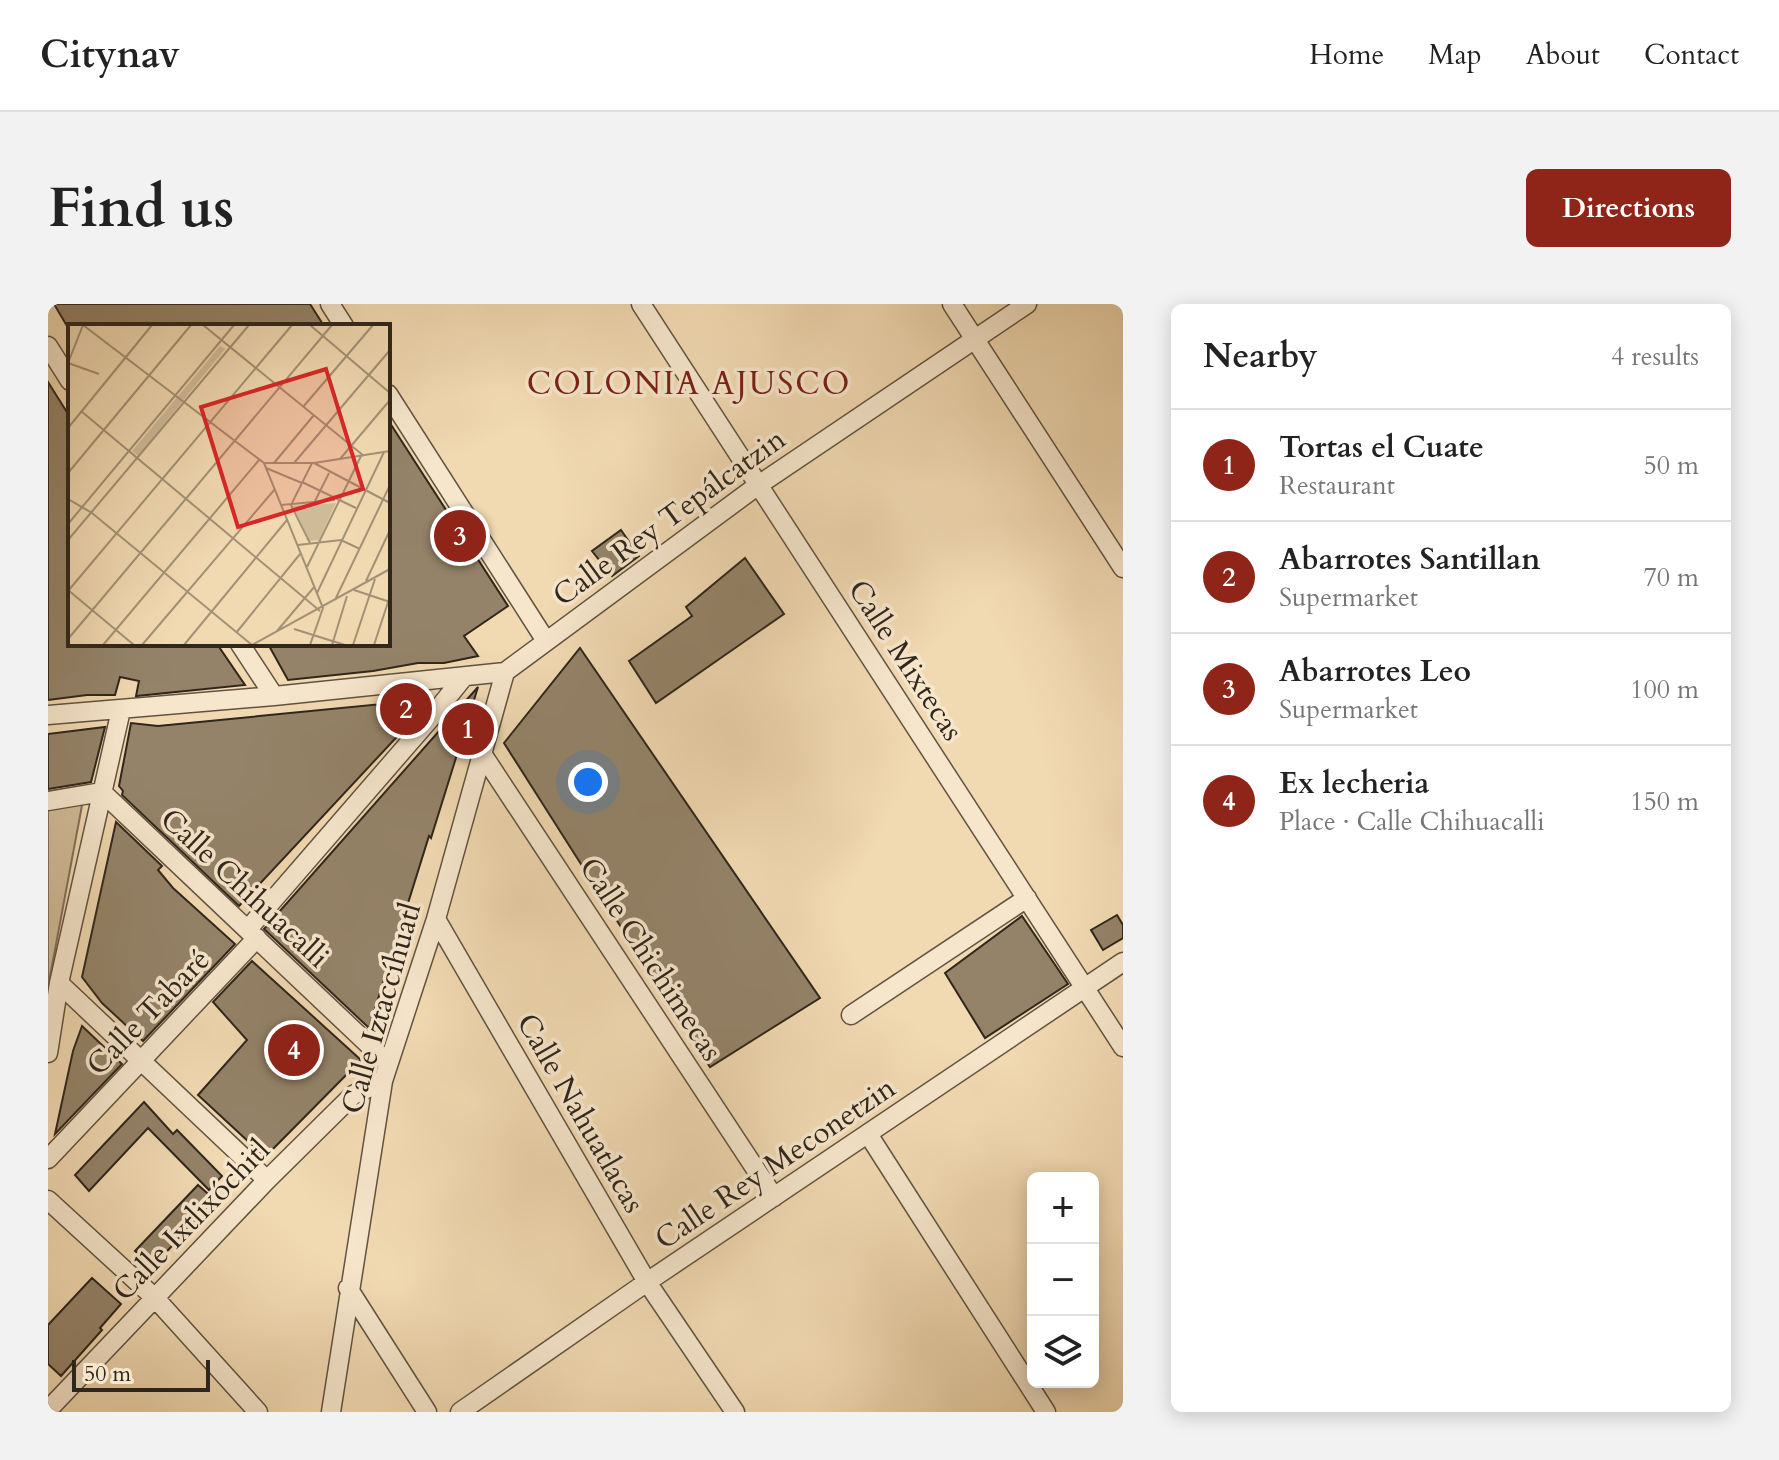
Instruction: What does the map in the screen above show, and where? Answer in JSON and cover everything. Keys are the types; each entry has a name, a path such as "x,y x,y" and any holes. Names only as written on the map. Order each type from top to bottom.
{"street":[{"path":"330,304 343,324"},
{"name":"Calle Mixtecas","path":"641,304 1123,1047"},
{"path":"952,304 1123,568"},
{"name":"Calle Rey Tepálcatzin","path":"505,672 757,486 1027,304"},
{"path":"48,346 68,378"},
{"path":"390,397 546,641"},
{"path":"241,646 274,696"},
{"path":"48,715 505,672"},
{"name":"Calle Iztaccíhuatl","path":"331,1412 348,1288 386,1072 436,919 505,672"},
{"name":"Calle Tabaré","path":"48,1159 252,934 463,678"},
{"path":"48,1053 59,983 121,710"},
{"name":"Calle Chichimecas","path":"481,752 774,1197"},
{"path":"48,801 102,792"},
{"name":"Calle Chihuacalli","path":"102,792 252,934 386,1072"},
{"path":"851,1015 1027,898"},
{"name":"Calle Nahuatlacas","path":"436,919 647,1282 735,1412"},
{"name":"Calle Rey Meconetzin","path":"460,1412 647,1282 1123,962"},
{"path":"59,983 267,1180"},
{"name":"Calle Ixtlixóchitl","path":"48,1410 267,1180 353,1095 386,1072"},
{"path":"868,1134 1046,1412"},
{"path":"48,1200 155,1298 258,1412"},
{"path":"348,1288 427,1412"}],"shaded area":[{"path":"83,800 48,987 48,805"}],"building":[{"path":"54,304 310,304 323,324 68,324"},
{"path":"48,382 68,414 68,646 218,646 245,685 136,696 139,681 120,677 115,695 48,700"},
{"path":"390,423 508,606 464,636 478,656 444,663 418,663 288,680 269,646 390,646"},
{"path":"621,530 639,556 612,576 592,551"},
{"path":"745,558 784,614 656,703 629,661 692,616 686,607"},
{"path":"580,648 820,998 710,1067 504,743"},
{"path":"478,687 431,838 429,836 369,1028 264,929"},
{"path":"413,701 422,710 239,906 122,795 119,786 131,723 158,726"},
{"path":"105,727 91,782 48,789 48,734"},
{"path":"116,822 162,866 158,870 173,888 235,944 143,1041 102,1003 82,977"},
{"path":"1117,915 1123,925 1123,938 1103,950 1091,930"},
{"path":"1022,916 1068,984 985,1038 945,973"},
{"path":"252,961 361,1060 265,1157 198,1095 247,1040 213,1002"},
{"path":"82,1026 122,1064 55,1134 73,1051"},
{"path":"144,1102 173,1134 177,1130 222,1176 209,1190 148,1128 89,1191 75,1175"},
{"path":"198,1185 214,1199 153,1267 135,1251"},
{"path":"92,1278 121,1304 61,1376 48,1364 48,1325"}],"place":[{"name":"Abarrotes Leo","path":"460,536"},
{"name":"Abarrotes Santillan","path":"406,709"},
{"name":"Tortas el Cuate","path":"468,729"},
{"name":"Ex lecheria","path":"294,1050"}],"district":[{"name":"COLONIA AJUSCO","path":"689,383"}]}
